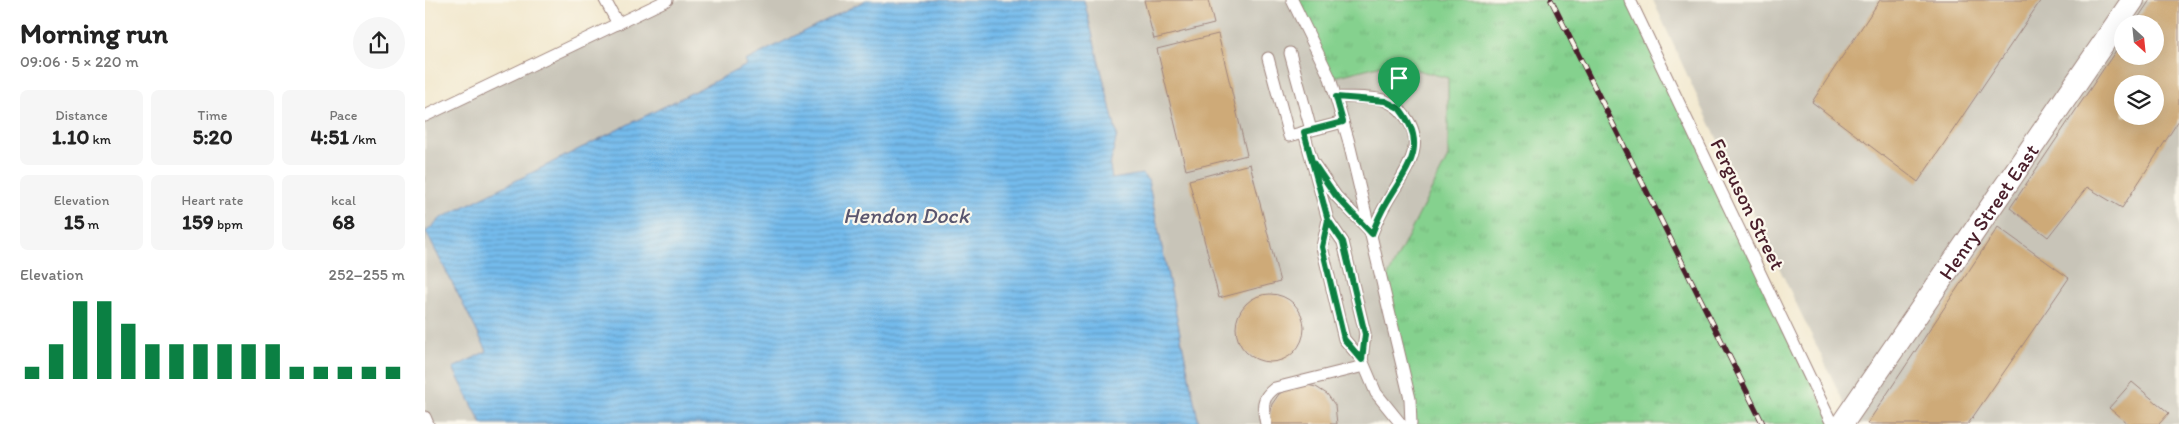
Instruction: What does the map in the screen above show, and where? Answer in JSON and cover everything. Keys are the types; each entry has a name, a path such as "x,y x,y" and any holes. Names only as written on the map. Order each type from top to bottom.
{"street":[{"name":"Henry Street East","path":"1842,424 2133,0"}],"lane":[{"path":"605,0 618,24"},
{"path":"425,116 667,0"},
{"path":"1292,0 1330,78 1336,97 1372,234 1411,399 1411,424"},
{"name":"Ferguson Street","path":"1630,0 1832,424"},
{"path":"1290,53 1312,161 1328,220 1343,242 1363,324 1365,334 1363,363"},
{"path":"1268,58 1289,136 1343,122"},
{"path":"1336,97 1385,101 1399,108 1409,120 1415,136 1415,148 1411,164 1387,202 1372,234"},
{"path":"1312,161 1336,196 1372,234"},
{"path":"1328,220 1322,247 1344,339 1363,363 1376,393 1401,424"},
{"path":"1266,424 1262,404 1268,393 1275,388 1363,363"},
{"path":"425,417 428,424"}],"shaded area":[{"name":"Hendon Dock","path":"667,0 1292,0 1330,78 1390,63 1448,78 1448,157 1384,284 1411,424 425,424 425,116"},
{"path":"1653,0 2179,0 2179,424 1854,424 1694,90"}],"green space":[{"path":"1292,0 1630,0 1832,424 1411,424 1384,284 1448,157 1448,78 1390,63 1330,78"}],"water":[{"name":"Hendon Dock","path":"866,0 1084,0 1117,135 1110,166 1112,179 1142,174 1148,180 1199,424 482,424 453,368 487,351 426,232 441,218 747,65 745,61"}],"building":[{"path":"1144,0 1208,0 1214,24 1154,39"},
{"path":"1880,0 2041,0 1918,182 1812,102"},
{"path":"2150,0 2179,0 2179,120 2122,208 2087,187 2048,237 2010,208 2114,53 2114,65 2164,65 2164,15 2140,15"},
{"path":"1218,34 1247,155 1186,170 1157,49"},
{"path":"1250,164 1280,282 1219,298 1189,180"},
{"path":"1998,227 2069,278 1968,424 1867,424"},
{"path":"1270,294 1283,297 1294,304 1301,315 1304,328 1301,341 1294,352 1283,359 1270,362 1257,359 1246,352 1239,341 1236,328 1239,315 1246,304 1257,297"},
{"path":"2132,382 2169,413 2159,424 2128,424 2109,408"},
{"path":"1303,384 1316,387 1327,394 1335,405 1337,424 1269,424 1272,404 1279,394 1290,387"}],"railway":[{"path":"1551,0 1763,424"}],"route":[{"path":"1399,108 1385,101 1336,97 1343,122 1304,132 1328,220 1343,242 1365,334 1362,360 1344,339 1322,247 1328,220 1312,161 1322,178 1349,212 1372,234 1387,202 1411,164 1415,148 1415,136 1409,120 1399,108"}]}
